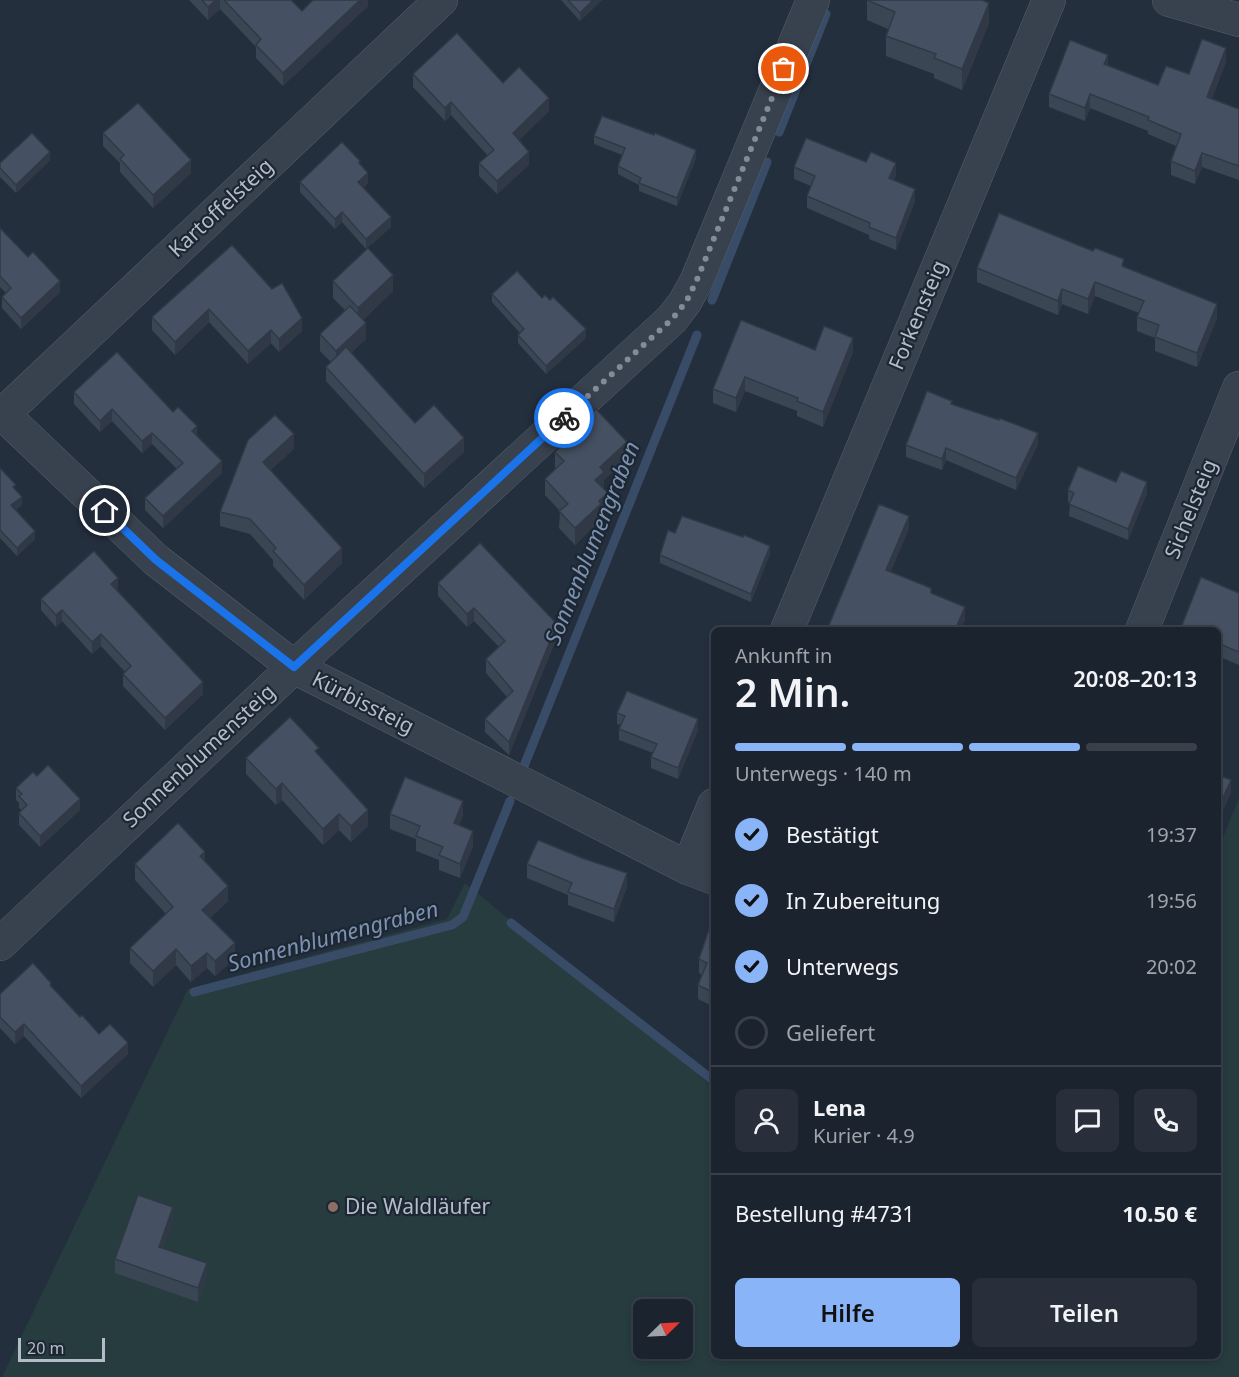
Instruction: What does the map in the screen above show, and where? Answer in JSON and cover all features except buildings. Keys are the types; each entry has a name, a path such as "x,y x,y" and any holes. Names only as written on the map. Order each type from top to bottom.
{"street":[{"name":"Kartoffelsteig","path":"2,415 441,0"},
{"name":"Sonnenblumensteig","path":"0,944 294,667 672,319 686,302 696,282 813,0"},
{"name":"Forkensteig","path":"788,627 1049,0"},
{"path":"1169,0 1239,21"},
{"name":"Sichelsteig","path":"1143,627 1239,388"},
{"name":"Kürbissteig","path":"2,415 156,560 294,667 701,873"},
{"path":"701,873 711,821"}],"green space":[{"name":"Die Waldläufer","path":"1239,798 1239,1377 2,1377 188,989 447,919 465,883 711,1086 711,1359 1221,1359 1221,843"}],"waterway":[{"name":"Sonnenblumengraben","path":"779,132 826,14"},
{"name":"Sonnenblumengraben","path":"712,300 767,162"},
{"name":"Sonnenblumengraben","path":"524,766 697,335"},
{"name":"Sonnenblumengraben","path":"194,992 452,925 463,917 510,801"},
{"path":"511,923 711,1079"}],"way so far":[{"path":"564,418 672,319 686,302 784,69"}],"place":[{"name":"Die Waldläufer","path":"333,1207"}],"route":[{"path":"105,511 156,560 294,667 564,418"}]}
